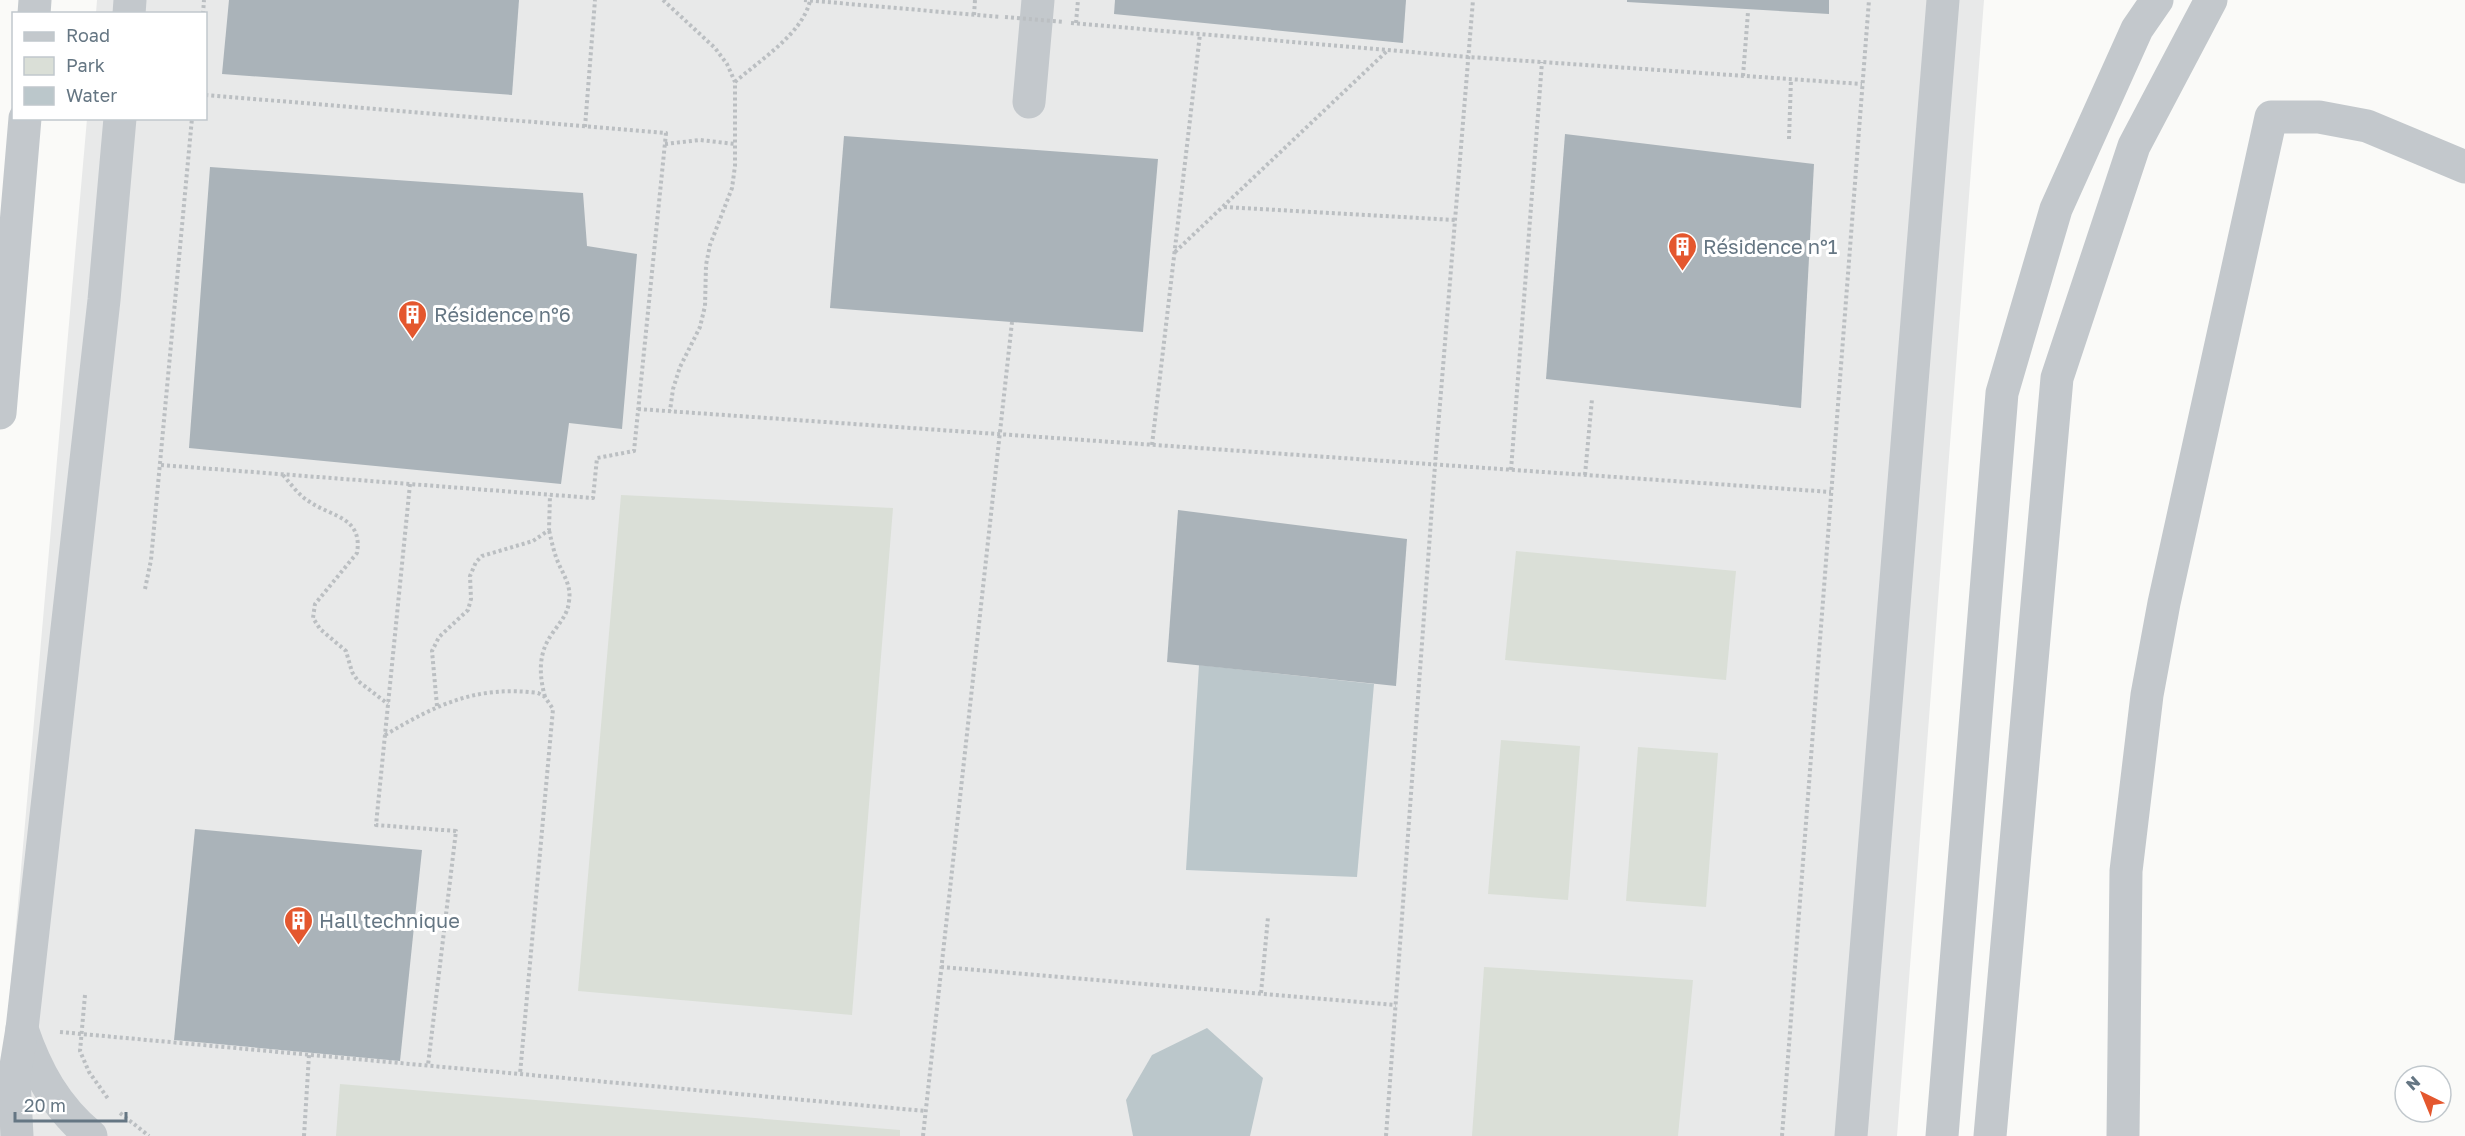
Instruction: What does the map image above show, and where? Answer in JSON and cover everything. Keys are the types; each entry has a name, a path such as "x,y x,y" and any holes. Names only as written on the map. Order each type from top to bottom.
{"street":[{"path":"1029,102 1038,0"},
{"path":"1851,1136 1943,0"},
{"path":"1942,1136 2002,393 2056,209 2137,30 2157,0"},
{"path":"1990,1136 2057,378 2134,146 2211,0"},
{"path":"2123,1136 2126,871 2147,695 2164,603 2271,117 2319,117 2367,126 2465,167"},
{"path":"0,413 25,120"},
{"path":"17,1136 14,1078 22,1029 104,300 120,120"},
{"path":"22,1029 31,1056 44,1081 60,1105 91,1136"}],"path":[{"path":"585,127 595,0"},
{"path":"663,0 715,48 735,82 735,166 732,188 710,245 706,265 705,306 700,327 680,367 673,389 670,411"},
{"path":"804,0 1468,57 1862,84"},
{"path":"735,82 798,26 804,19 810,0"},
{"path":"974,15 975,0"},
{"path":"1076,23 1078,0"},
{"path":"1386,1136 1473,0"},
{"path":"1782,1136 1869,0"},
{"path":"1743,76 1748,12"},
{"path":"1152,445 1200,34"},
{"path":"1174,252 1388,50"},
{"path":"1511,470 1542,62"},
{"path":"1789,139 1791,79"},
{"path":"160,465 593,498 597,458 634,451 666,133 207,95"},
{"path":"145,589 151,560 192,120"},
{"path":"665,144 700,140 735,144"},
{"path":"1223,207 1455,220"},
{"path":"923,1136 1012,322"},
{"path":"1585,475 1592,399"},
{"path":"638,409 1831,492"},
{"path":"282,474 307,500 339,515 353,527 357,535 357,553 315,604 313,618 320,629 343,647 352,672 358,681 388,704"},
{"path":"411,484 376,825 456,831 429,1065"},
{"path":"520,1074 554,717 554,709 544,697 540,681 540,665 550,635 567,612 570,599 569,586 556,559 549,530 550,495"},
{"path":"437,706 432,651 439,637 468,610 471,599 470,576 476,562 482,556 533,541 549,530"},
{"path":"384,735 437,706 471,694 530,692 544,697"},
{"path":"1262,993 1268,917"},
{"path":"941,967 1396,1005"},
{"path":"86,995 80,1052 101,1092 116,1109 149,1136"},
{"path":"22,1029 925,1111"},
{"path":"304,1136 309,1055"}],"shaded area":[{"path":"97,0 1984,0 1897,1136 0,1136 0,1108 87,120 207,120 207,12 96,12"}],"green space":[{"path":"621,495 893,508 852,1015 578,991"},
{"path":"1516,551 1736,571 1726,680 1505,660"},
{"path":"1501,740 1580,746 1568,900 1488,894"},
{"path":"1638,747 1718,753 1706,907 1626,901"},
{"path":"1484,967 1693,980 1678,1136 1472,1136"},
{"path":"340,1084 900,1130 900,1136 336,1136"}],"water":[{"path":"1199,665 1374,684 1357,877 1186,870"},
{"path":"1207,1028 1263,1078 1250,1136 1133,1136 1126,1100 1152,1055"}],"building":[{"path":"229,0 519,0 512,95 222,74"},
{"path":"1115,0 1406,0 1403,43 1114,14"},
{"path":"1627,0 1829,0 1829,14 1627,2"},
{"name":"Résidence n°1","path":"1565,134 1814,164 1801,408 1546,379"},
{"path":"844,136 1158,159 1143,332 830,308"},
{"name":"Résidence n°6","path":"210,167 583,193 587,246 637,254 622,429 569,423 561,484 189,448"},
{"path":"1178,510 1407,539 1396,686 1167,662"},
{"name":"Hall technique","path":"195,829 422,850 400,1061 174,1040"}],"place":[{"name":"Résidence n°1","path":"1682,272"},
{"name":"Résidence n°6","path":"413,340"},
{"name":"Hall technique","path":"298,946"}]}
